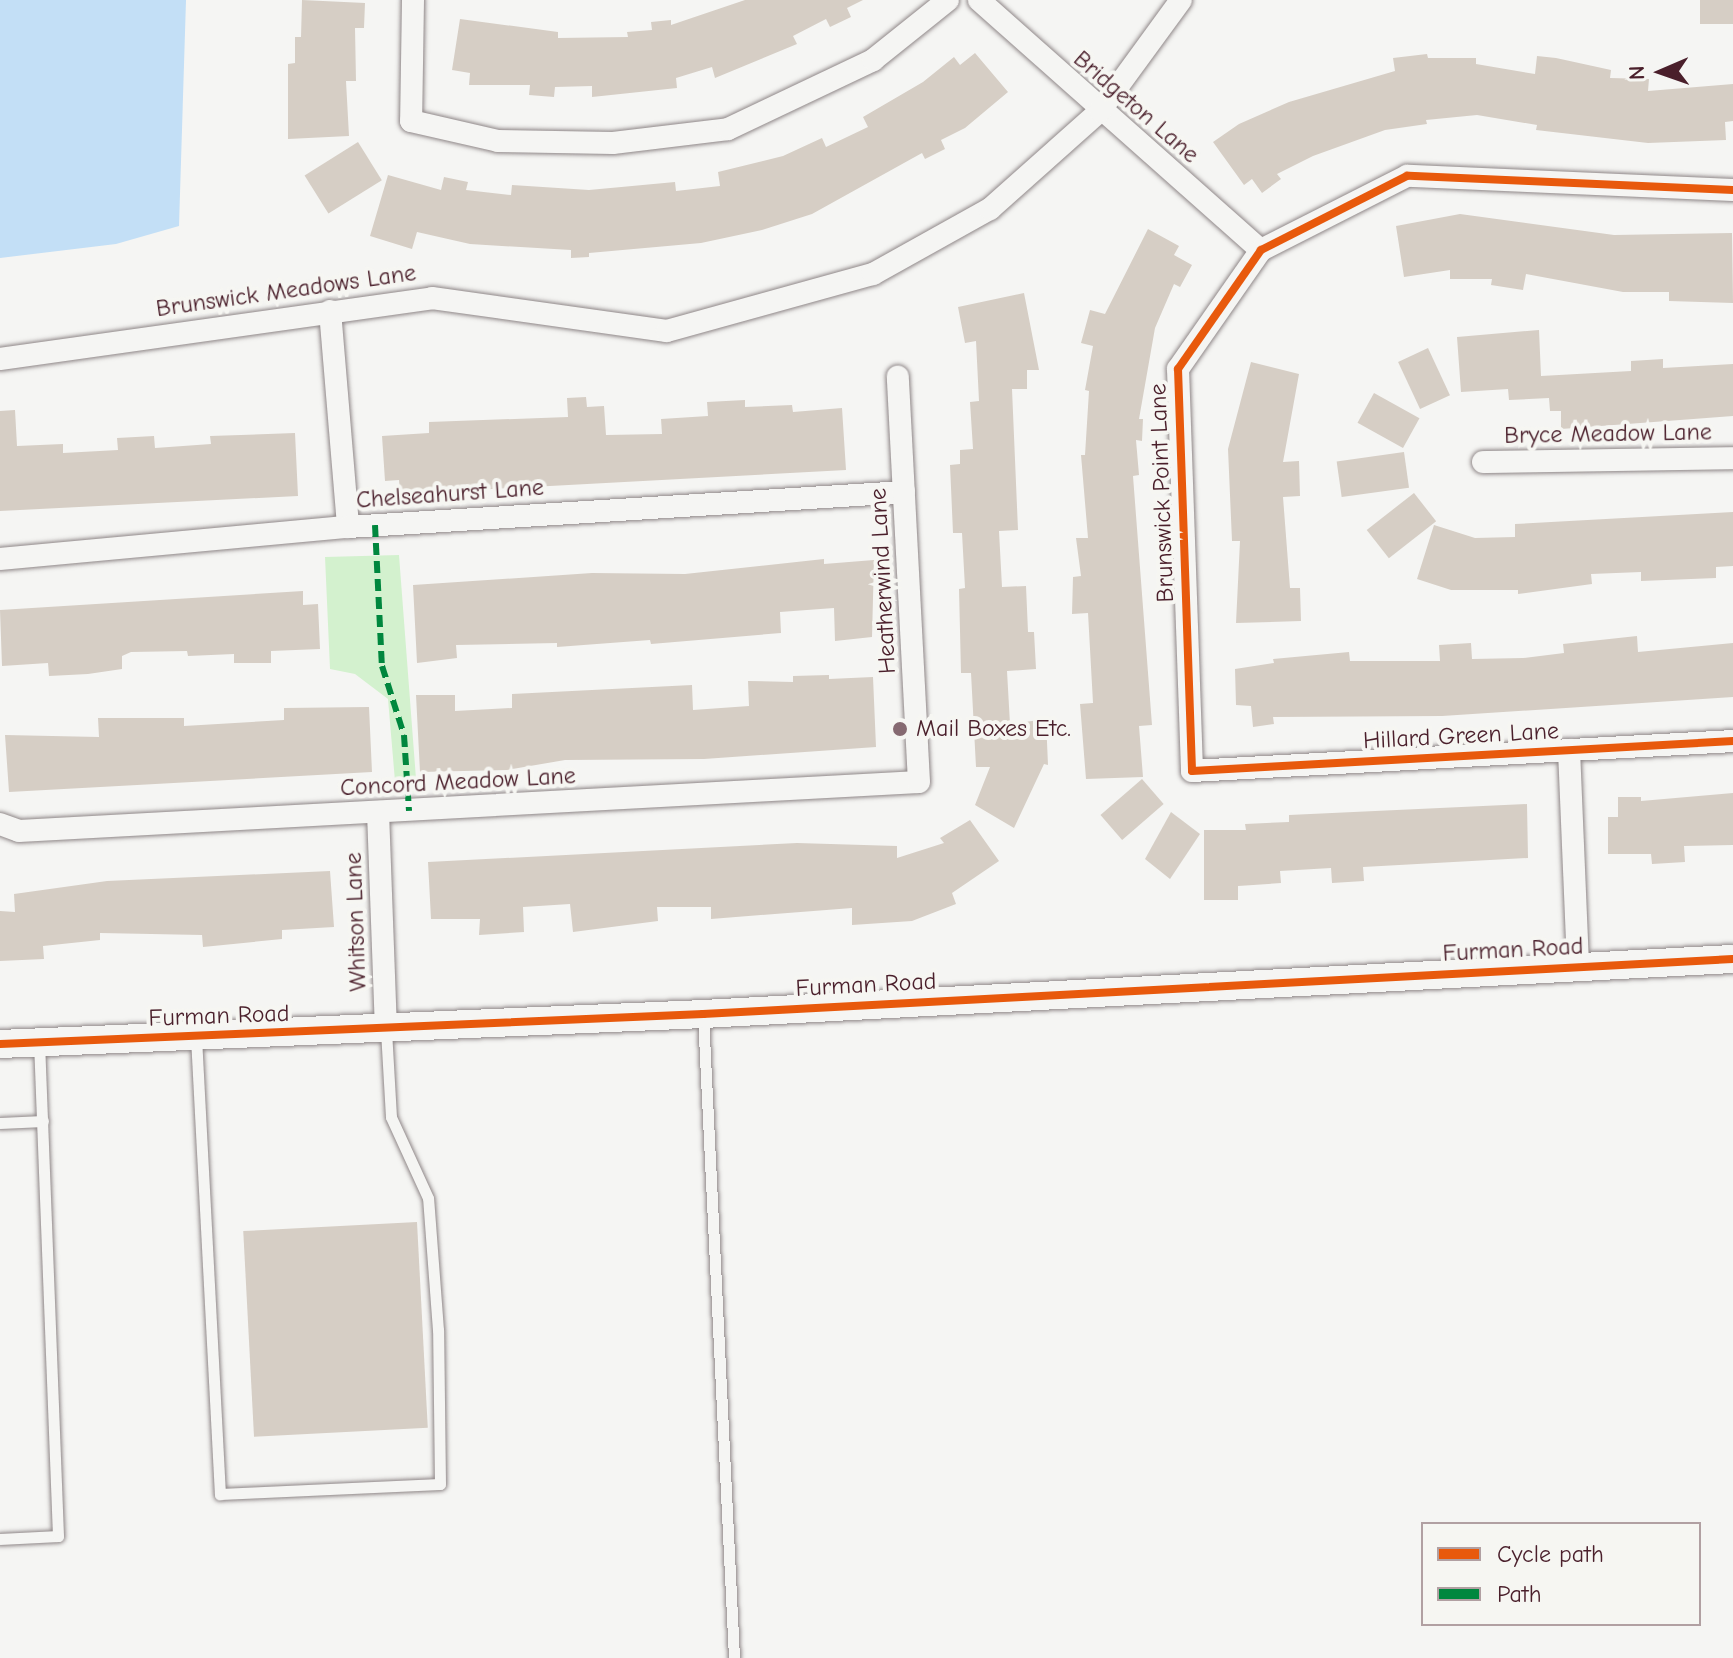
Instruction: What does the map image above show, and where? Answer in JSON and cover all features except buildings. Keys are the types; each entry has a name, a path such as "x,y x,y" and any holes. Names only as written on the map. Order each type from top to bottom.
{"street":[{"path":"413,0 411,121 498,141 613,143 728,129 873,60 948,0"},
{"name":"Bridgeton Lane","path":"979,0 1100,111 1261,250"},
{"name":"Brunswick Meadows Lane","path":"0,359 432,298 667,331 873,274 990,209 1100,111 1181,0"},
{"name":"Brunswick Point Lane","path":"1192,771 1178,369 1261,250 1407,176 1733,190"},
{"path":"330,311 348,527"},
{"name":"Heatherwind Lane","path":"898,377 919,782"},
{"name":"Bryce Meadow Lane","path":"1483,462 1733,458"},
{"name":"Chelseahurst Lane","path":"0,559 348,527 904,492"},
{"name":"Hillard Green Lane","path":"1192,771 1733,741"},
{"path":"1569,750 1578,966"},
{"name":"Concord Meadow Lane","path":"0,824 19,831 919,782"},
{"name":"Whitson Lane","path":"378,812 386,1029"},
{"name":"Furman Road","path":"0,1044 703,1014 1733,959"}],"lane":[{"path":"703,1014 734,1658"},
{"path":"196,1037 220,1494 440,1484 438,1330 428,1198 391,1117 386,1029"},
{"path":"0,1539 58,1536 39,1043"},
{"path":"0,1123 43,1121"}],"green space":[{"path":"399,555 417,792 396,793 388,699 355,674 330,669 325,557"}],"water":[{"path":"0,0 186,0 179,226 116,244 0,258"}],"marked path":[{"path":"375,525 382,666 404,735 409,811"}],"cycle path":[{"path":"1733,190 1407,176 1261,250 1178,369 1192,771 1733,741"},
{"path":"0,1044 703,1014 1733,959"}],"place":[{"name":"Mail Boxes Etc.","path":"900,729"}]}
